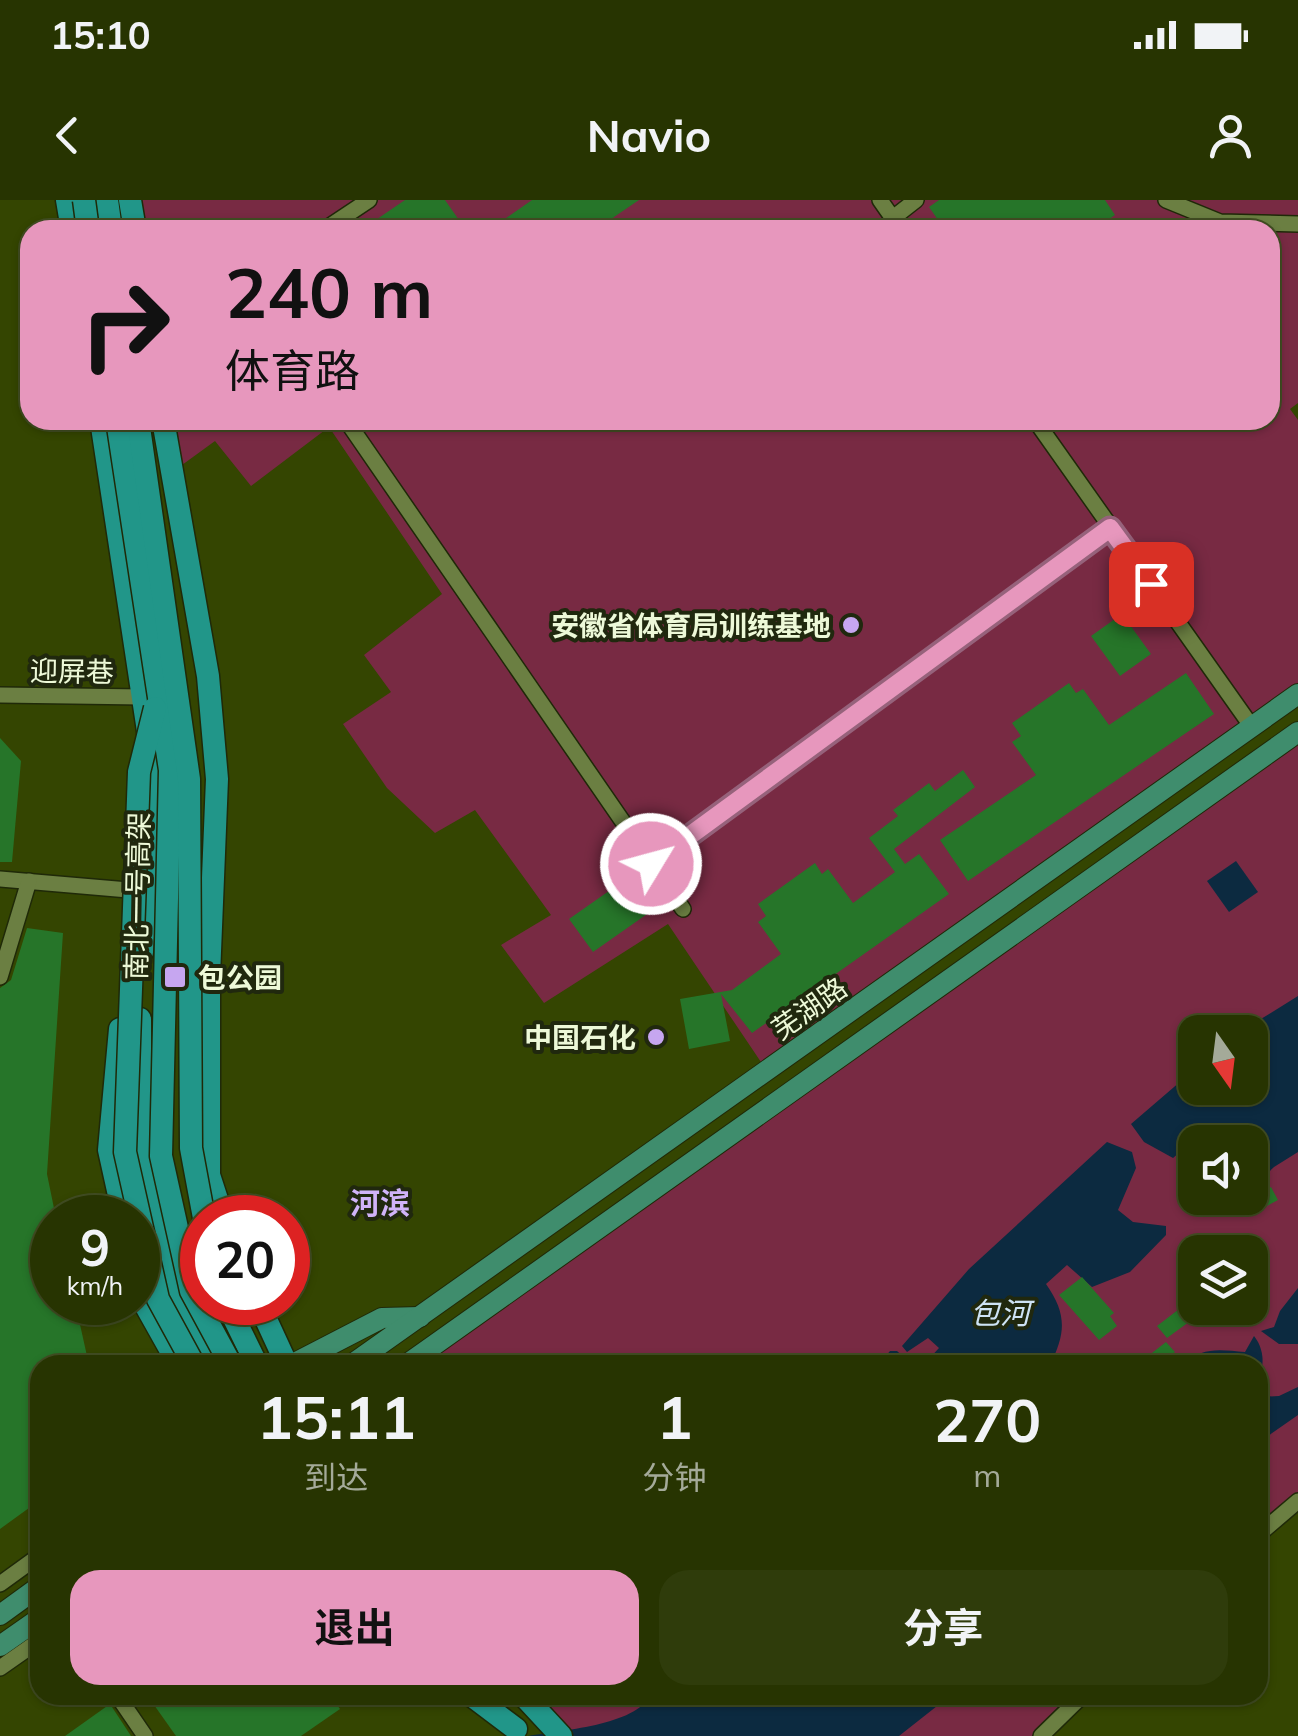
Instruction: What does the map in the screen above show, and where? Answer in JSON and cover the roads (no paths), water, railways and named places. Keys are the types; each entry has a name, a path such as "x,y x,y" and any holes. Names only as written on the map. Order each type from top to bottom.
{"highway":[{"path":"102,430 151,696 154,771 140,1014 141,1154 167,1283 203,1355"},
{"name":"南北一号高架","path":"118,430 151,696 170,770 162,1156 192,1291 226,1355"},
{"name":"南北一号高架","path":"139,430 189,779 192,1148 200,1195"},
{"path":"165,430 187,579 208,676 217,779 209,976 209,1175 216,1195"},
{"path":"174,430 184,495 187,579"},
{"path":"119,1195 108,1150 151,696"},
{"path":"151,696 139,772 125,1152 158,1299 189,1355"},
{"path":"157,1325 173,1355"},
{"path":"238,1325 253,1355"},
{"path":"269,1325 284,1355"},
{"path":"484,1705 519,1733"},
{"path":"495,1705 519,1733"},
{"path":"534,1705 561,1736"}],"main road":[{"name":"芜湖路","path":"366,1355 1298,694"},
{"name":"芜湖路","path":"420,1355 1298,732"},
{"path":"309,1355 382,1318 420,1318"},
{"path":"0,1615 30,1593"},
{"path":"0,1646 30,1625"}],"street":[{"path":"339,220 368,200"},
{"path":"900,220 916,200"},
{"path":"1166,200 1215,220"},
{"path":"353,430 682,910"},
{"path":"1041,430 1252,727"},
{"path":"651,864 1110,528"},
{"name":"迎屏巷","path":"0,695 151,696"},
{"path":"0,878 149,892"},
{"path":"0,977 29,880"},
{"path":"1268,1527 1298,1501"},
{"path":"0,1584 30,1562"},
{"path":"0,1668 30,1647"},
{"path":"123,1705 145,1736"},
{"path":"1041,1736 1073,1705"}],"water":[{"path":"1236,861 1258,892 1229,912 1207,881"},
{"path":"1298,996 1298,1152 1268,1173 1268,1125 1178,1125 1178,1154 1173,1158 1144,1142 1131,1124 1178,1084 1178,1105 1268,1105 1267,1015"},
{"name":"包河","path":"1107,1142 1132,1152 1136,1168 1118,1210 1133,1222 1166,1226 1166,1235 1130,1272 1092,1287 1067,1265 1046,1284 1061,1314 1061,1333 1054,1355 932,1355 939,1348 928,1338 907,1352 902,1346 969,1269"},
{"path":"1298,1288 1298,1344 1279,1344 1261,1331 1274,1327 1280,1311"},
{"path":"1254,1336 1262,1355 1197,1355 1220,1350 1245,1352"},
{"path":"1298,1387 1298,1415 1268,1436 1268,1397"},
{"path":"642,1705 938,1705 899,1736 528,1736 576,1729 630,1713"}],"place":[{"name":"安徽省体育局训练基地","path":"851,625"},
{"name":"包公园","path":"175,977"},
{"name":"中国石化","path":"656,1037"}],"district":[{"name":"河滨","path":"380,1203"}]}
